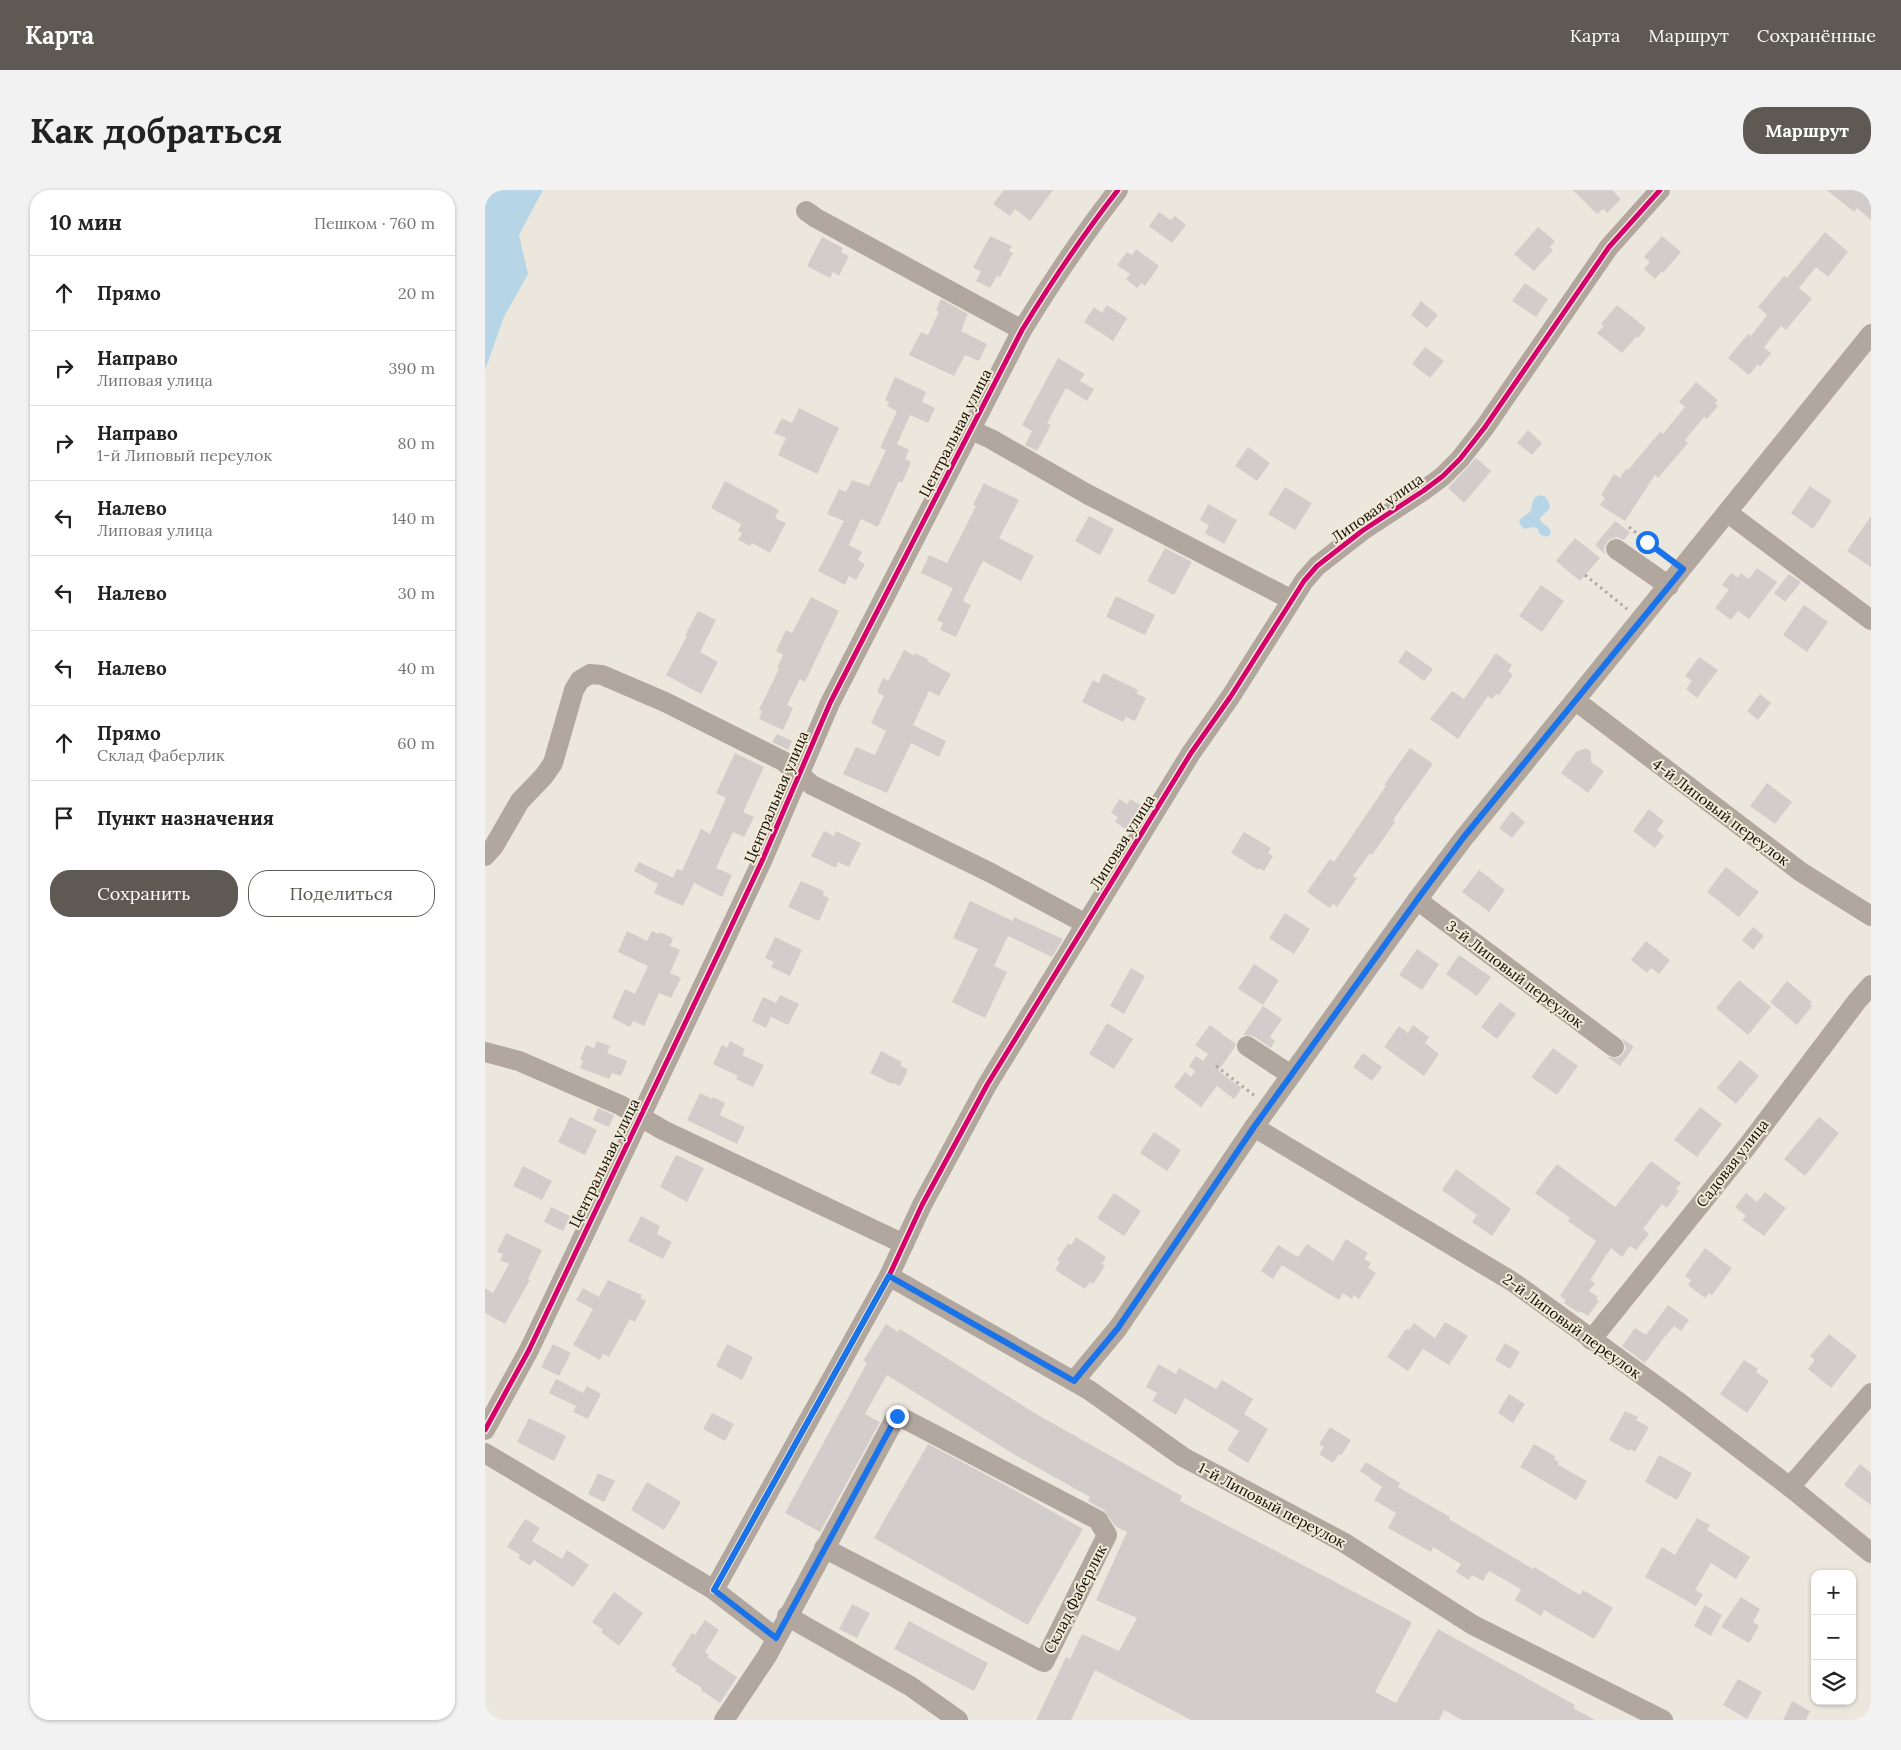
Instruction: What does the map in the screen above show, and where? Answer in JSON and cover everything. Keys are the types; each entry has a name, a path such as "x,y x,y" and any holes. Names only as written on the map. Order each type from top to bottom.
{"street":[{"name":"Центральная улица","path":"485,1430 529,1350 762,861 830,703 1022,330 1056,274 1086,230 1118,190"},
{"name":"Липовая улица","path":"714,1590 889,1276 922,1205 987,1085 1191,753 1231,696 1304,580 1317,566 1362,531 1443,476 1460,459 1485,427 1609,247 1660,190"},
{"path":"806,211 1022,330"},
{"path":"1074,1381 1118,1328 1254,1127 1463,838 1641,621 1871,334"},
{"path":"971,430 991,439 1087,494 1292,600"},
{"path":"1728,513 1871,620"},
{"path":"1616,549 1669,586"},
{"path":"485,856 495,846 520,801 544,776 553,763 574,690 580,680 590,674 602,675 665,702 783,761 812,786 991,873 1086,924"},
{"name":"4-й Липовый переулок","path":"1576,701 1801,872 1871,916"},
{"name":"3-й Липовый переулок","path":"1417,900 1614,1047"},
{"name":"Садовая улица","path":"1591,1340 1749,1144 1871,985"},
{"path":"1247,1046 1291,1075"},
{"path":"485,1052 519,1061 620,1105 663,1130 905,1244"},
{"name":"2-й Липовый переулок","path":"1254,1127 1513,1282 1676,1400 1790,1487 1871,1553"},
{"name":"1-й Липовый переулок","path":"889,1276 1089,1390 1183,1458 1343,1542 1473,1625 1663,1720"},
{"path":"1790,1487 1871,1393"},
{"name":"Склад Фаберлик","path":"897,1416 1098,1520 1107,1535 1044,1662 824,1548 897,1416"},
{"path":"485,1453 714,1590 776,1638"},
{"path":"724,1720 767,1656 824,1548"},
{"path":"787,1616 910,1686 958,1720"}],"path":[{"path":"1629,527 1683,569"},
{"path":"1585,575 1641,621"},
{"path":"1216,1066 1269,1106"}],"water":[{"path":"485,190 543,190 519,235 528,274 504,317 485,370"},
{"path":"1541,495 1546,497 1550,505 1549,509 1540,518 1541,522 1551,532 1546,537 1540,534 1537,528 1524,529 1519,523 1521,518 1531,511 1535,497"}],"building":[{"path":"1004,190 1053,190 1030,221 1015,209 1010,216 993,204"},
{"path":"1573,190 1612,190 1621,199 1607,213 1603,209 1597,214"},
{"path":"1827,190 1871,190 1871,220 1857,208 1854,212"},
{"path":"1159,212 1171,220 1175,216 1186,225 1172,243 1149,226"},
{"path":"1538,227 1555,241 1550,247 1553,250 1534,271 1514,254"},
{"path":"1825,232 1848,252 1828,277 1816,267 1799,288 1812,299 1786,330 1781,326 1764,347 1771,353 1760,367 1758,364 1749,375 1728,358 1748,334 1751,336 1767,315 1758,307 1784,276 1787,278"},
{"path":"990,236 1012,246 1009,251 1013,253 1000,277 997,276 990,288 976,281 981,271 973,268"},
{"path":"1662,236 1681,252 1663,273 1662,271 1655,279 1644,269 1650,262 1644,257"},
{"path":"822,237 843,248 841,252 849,256 839,276 833,272 830,278 807,266"},
{"path":"1136,249 1159,266 1145,286 1141,283 1137,288 1126,279 1130,274 1117,265 1127,252 1132,255"},
{"path":"1525,283 1548,299 1536,317 1512,301"},
{"path":"941,299 968,314 961,331 987,344 979,361 965,355 954,376 909,355 921,332 928,335 939,312 936,310"},
{"path":"1421,301 1438,315 1427,328 1411,315"},
{"path":"1107,305 1127,318 1113,341 1084,322 1094,307 1102,313"},
{"path":"1617,305 1646,328 1622,353 1597,333 1604,326 1601,324"},
{"path":"1425,347 1444,361 1430,378 1412,364"},
{"path":"1058,358 1085,374 1080,381 1094,389 1087,401 1066,388 1047,423 1051,425 1037,451 1025,445 1032,431 1022,425"},
{"path":"895,377 926,392 922,402 935,408 928,423 910,415 897,444 909,450 905,459 911,462 902,483 899,481 878,527 861,519 849,545 862,552 858,560 865,564 856,580 849,576 845,585 818,571 844,521 827,514 839,489 846,492 852,480 869,486 886,450 880,448 897,411 887,406 889,402 885,400"},
{"path":"1696,382 1718,400 1715,403 1718,406 1707,419 1704,417 1685,440 1688,443 1658,478 1655,475 1625,521 1600,505 1605,498 1601,495 1614,474 1620,478 1660,432 1663,434 1685,407 1679,402"},
{"path":"799,408 839,428 817,474 778,455 786,438 774,433 782,418 792,423"},
{"path":"1528,430 1542,443 1532,455 1517,443"},
{"path":"1248,447 1270,463 1257,481 1235,466"},
{"path":"1476,458 1491,471 1464,503 1448,488"},
{"path":"725,481 779,510 775,518 786,523 770,553 752,543 750,546 738,540 742,533 738,531 741,524 711,508"},
{"path":"984,483 1019,500 999,538 1034,556 1021,581 983,561 963,601 971,605 956,637 940,630 943,623 937,620 953,588 921,573 929,555 947,563 976,506 973,505"},
{"path":"1810,486 1832,501 1813,529 1791,513"},
{"path":"1285,487 1312,503 1295,530 1268,514"},
{"path":"1208,504 1237,520 1224,544 1205,533 1209,525 1200,520"},
{"path":"1089,516 1114,529 1100,555 1075,541"},
{"path":"1871,516 1871,567 1847,551"},
{"path":"1615,521 1630,532 1624,540 1617,537 1607,542 1604,548 1605,554 1595,545"},
{"path":"1575,538 1600,558 1580,581 1556,561"},
{"path":"1165,548 1192,562 1174,595 1147,581"},
{"path":"1757,568 1777,582 1749,619 1738,611 1731,620 1715,608 1729,590 1722,585 1731,573 1738,578 1741,573 1749,579"},
{"path":"1789,574 1801,582 1785,602 1774,593"},
{"path":"1541,585 1564,601 1542,632 1519,616"},
{"path":"1116,596 1155,615 1145,635 1106,617"},
{"path":"811,597 839,611 805,682 800,679 787,705 793,708 783,730 759,719 762,711 759,710 779,669 777,668 783,655 776,651 786,630 792,633"},
{"path":"1804,605 1828,622 1807,652 1783,635"},
{"path":"698,611 716,620 700,652 718,662 701,694 666,675"},
{"path":"904,650 914,656 915,653 928,659 927,661 951,674 939,696 929,691 913,725 946,741 939,757 911,743 887,793 843,774 856,747 875,755 886,731 871,723 884,696 877,692 883,678 888,681"},
{"path":"1406,650 1433,669 1424,681 1398,662"},
{"path":"1496,653 1512,665 1508,671 1513,675 1499,695 1496,694 1492,699 1488,696 1458,739 1430,719 1452,691 1464,699"},
{"path":"1699,657 1718,670 1697,698 1686,689 1692,681 1685,676"},
{"path":"1103,673 1138,690 1136,693 1146,698 1135,721 1126,717 1123,722 1082,702 1093,680 1099,683"},
{"path":"1760,694 1771,703 1758,720 1747,711"},
{"path":"777,734 792,741 788,750 772,742"},
{"path":"1410,748 1433,764 1393,820 1395,822 1372,855 1370,853 1353,876 1357,878 1337,907 1333,904 1330,908 1307,892 1330,859 1334,862"},
{"path":"1586,748 1591,752 1591,762 1604,771 1588,793 1561,773 1576,752"},
{"path":"735,753 764,767 743,812 754,817 744,837 733,832 716,868 732,875 722,897 694,883 683,906 654,893 658,884 634,871 639,862 673,878 677,869 682,871 701,829 710,834 726,798 716,793"},
{"path":"1767,783 1792,802 1775,824 1750,806"},
{"path":"1119,799 1127,804 1130,799 1142,806 1127,830 1115,822 1118,817 1111,813"},
{"path":"1649,809 1664,821 1657,830 1664,836 1655,848 1633,831"},
{"path":"1512,811 1525,822 1512,838 1499,828"},
{"path":"824,831 834,836 836,831 861,843 849,867 838,862 836,868 811,856"},
{"path":"1244,832 1271,848 1268,853 1273,856 1264,871 1259,868 1258,870 1231,853"},
{"path":"1726,867 1759,892 1739,917 1707,892"},
{"path":"1479,870 1505,890 1489,912 1462,892"},
{"path":"801,881 824,891 823,895 829,898 819,921 788,907"},
{"path":"970,901 1013,921 1014,917 1063,939 1052,957 1008,936 994,966 1007,972 985,1018 952,1002 978,949 953,938"},
{"path":"1285,913 1310,929 1294,954 1269,938"},
{"path":"1753,927 1764,936 1753,950 1742,940"},
{"path":"627,931 647,941 652,931 658,934 660,932 673,938 670,946 680,950 670,973 681,978 671,998 659,993 644,1026 633,1021 630,1027 612,1018 625,989 635,994 648,966 618,952"},
{"path":"775,937 802,950 790,976 771,967 774,962 765,958"},
{"path":"1646,941 1670,960 1659,974 1651,968 1647,973 1631,960"},
{"path":"1417,949 1439,964 1422,990 1399,975"},
{"path":"1459,955 1491,977 1477,996 1446,974"},
{"path":"1254,964 1279,980 1263,1005 1238,989"},
{"path":"1131,968 1145,976 1124,1014 1110,1006"},
{"path":"1739,980 1771,1007 1748,1035 1716,1008"},
{"path":"1787,981 1812,1002 1810,1004 1812,1006 1797,1025 1770,1002"},
{"path":"780,995 799,1004 788,1025 771,1017 766,1028 752,1021 763,997 776,1003"},
{"path":"1500,1002 1516,1014 1497,1039 1481,1027"},
{"path":"1263,1006 1282,1019 1270,1037 1275,1041 1271,1048 1253,1036 1243,1035"},
{"path":"1107,1023 1133,1039 1114,1069 1089,1054"},
{"path":"1210,1025 1236,1044 1218,1071 1242,1088 1234,1099 1217,1086 1201,1107 1174,1087 1185,1072 1191,1077 1195,1071 1189,1066 1196,1056 1203,1061 1208,1054 1195,1045"},
{"path":"1413,1025 1429,1037 1425,1043 1439,1054 1424,1076 1384,1047 1399,1026 1408,1033"},
{"path":"1622,1038 1634,1047 1620,1066 1607,1057 1618,1058 1623,1054 1626,1048"},
{"path":"597,1041 610,1046 607,1053 627,1061 621,1076 612,1073 609,1079 580,1068 583,1061 580,1060 586,1045 594,1048"},
{"path":"730,1041 745,1049 742,1055 764,1065 753,1087 736,1079 738,1076 713,1064 722,1045 727,1048"},
{"path":"1553,1048 1578,1066 1557,1095 1531,1077"},
{"path":"881,1051 902,1062 900,1065 908,1070 900,1086 870,1073"},
{"path":"1363,1053 1382,1067 1372,1081 1353,1067"},
{"path":"1740,1060 1759,1076 1736,1104 1717,1088"},
{"path":"700,1093 725,1103 720,1115 745,1127 737,1144 687,1120"},
{"path":"1700,1107 1722,1124 1697,1157 1674,1140"},
{"path":"598,1108 614,1115 609,1127 593,1120"},
{"path":"570,1117 597,1130 585,1155 558,1142"},
{"path":"1819,1117 1839,1133 1805,1176 1784,1159"},
{"path":"1154,1132 1181,1150 1167,1171 1140,1153"},
{"path":"676,1155 704,1168 687,1202 660,1187"},
{"path":"1651,1161 1681,1183 1676,1189 1679,1191 1667,1208 1662,1204 1643,1229 1649,1234 1636,1250 1630,1246 1622,1257 1611,1248 1590,1280 1595,1283 1589,1291 1598,1297 1596,1299 1599,1301 1588,1316 1580,1311 1579,1313 1564,1303 1566,1300 1560,1296 1596,1241 1568,1221 1570,1218 1535,1193 1557,1164 1615,1207"},
{"path":"523,1166 552,1181 542,1200 513,1186"},
{"path":"1456,1169 1511,1209 1492,1236 1472,1222 1477,1215 1442,1190"},
{"path":"1765,1192 1786,1208 1764,1236 1742,1220 1746,1216 1735,1207 1746,1193 1757,1202"},
{"path":"1114,1193 1141,1211 1124,1236 1097,1218"},
{"path":"551,1207 570,1216 563,1231 544,1222"},
{"path":"641,1216 660,1226 657,1234 672,1242 663,1259 628,1241"},
{"path":"506,1233 542,1250 528,1279 530,1280 505,1324 485,1313 485,1288 493,1293 509,1264 500,1260 503,1254 497,1252"},
{"path":"1076,1237 1106,1257 1102,1264 1105,1266 1093,1284 1090,1282 1085,1289 1055,1270 1060,1262 1057,1260 1068,1243 1071,1245"},
{"path":"1346,1239 1368,1253 1364,1259 1371,1263 1368,1268 1376,1273 1359,1299 1354,1295 1352,1299 1343,1293 1339,1300 1282,1265 1273,1279 1261,1271 1278,1245 1298,1257 1307,1244 1333,1261"},
{"path":"1705,1248 1732,1268 1712,1295 1709,1293 1705,1298 1688,1285 1691,1280 1685,1276"},
{"path":"608,1280 642,1295 640,1298 646,1301 635,1322 630,1319 609,1357 603,1354 600,1360 573,1345 593,1309 576,1300 583,1288 599,1297"},
{"path":"1668,1305 1689,1320 1681,1331 1674,1326 1645,1363 1622,1346 1635,1328 1646,1335"},
{"path":"1445,1322 1468,1336 1449,1365 1423,1349 1408,1371 1387,1357 1406,1329 1409,1330 1414,1323 1435,1338"},
{"path":"886,1324 898,1332 900,1329 1038,1415 1182,1496 1180,1501 1412,1622 1375,1692 1396,1703 1438,1629 1575,1705 1573,1708 1595,1720 1462,1720 1444,1710 1439,1720 1191,1720 1095,1670 1071,1720 1036,1720 1066,1657 1070,1659 1082,1634 1119,1651 1137,1618 1096,1600 1127,1532 1115,1526 1104,1510 1088,1501 1090,1497 1015,1455 887,1375 865,1414 880,1422 820,1532 785,1513 867,1363 863,1361"},
{"path":"1829,1334 1857,1356 1831,1388 1808,1369 1815,1360 1810,1356"},
{"path":"1505,1343 1520,1352 1510,1369 1495,1360"},
{"path":"553,1344 571,1353 559,1376 541,1367"},
{"path":"727,1344 753,1357 742,1380 716,1366"},
{"path":"1744,1360 1758,1369 1756,1372 1769,1381 1747,1413 1720,1394"},
{"path":"1158,1364 1176,1374 1179,1368 1216,1389 1222,1380 1253,1399 1244,1414 1268,1429 1248,1463 1227,1450 1239,1431 1185,1398 1176,1415 1152,1401 1157,1393 1146,1387"},
{"path":"556,1379 583,1393 587,1386 601,1394 588,1419 573,1412 576,1406 549,1393"},
{"path":"1509,1394 1525,1404 1513,1423 1498,1413"},
{"path":"1625,1411 1638,1417 1636,1420 1649,1427 1635,1452 1630,1449 1629,1451 1609,1440"},
{"path":"712,1413 734,1424 725,1441 703,1429"},
{"path":"529,1418 566,1436 554,1461 517,1442"},
{"path":"1330,1427 1351,1440 1341,1456 1339,1454 1333,1463 1319,1454 1324,1447 1319,1444"},
{"path":"928,1444 1083,1529 1028,1625 874,1538"},
{"path":"1534,1444 1555,1456 1554,1459 1559,1462 1558,1465 1587,1481 1576,1500 1520,1467"},
{"path":"1659,1455 1692,1473 1677,1500 1645,1482"},
{"path":"1366,1462 1400,1483 1398,1487 1533,1569 1534,1567 1580,1595 1583,1590 1613,1608 1594,1639 1544,1610 1541,1616 1515,1600 1521,1589 1489,1571 1483,1581 1472,1575 1469,1580 1456,1572 1461,1564 1433,1547 1431,1552 1388,1528 1396,1513 1374,1500 1382,1487 1360,1471"},
{"path":"1860,1464 1871,1473 1871,1505 1844,1485"},
{"path":"598,1473 615,1481 604,1502 588,1494"},
{"path":"647,1482 681,1502 664,1530 631,1510"},
{"path":"1697,1518 1710,1525 1707,1530 1750,1557 1736,1579 1711,1563 1695,1590 1703,1594 1696,1606 1645,1577 1662,1547 1675,1555"},
{"path":"525,1519 540,1528 532,1541 562,1559 567,1550 589,1565 573,1587 534,1560 530,1566 518,1558 520,1555 507,1547"},
{"path":"614,1592 643,1613 619,1646 592,1622"},
{"path":"1741,1597 1760,1609 1753,1622 1759,1626 1749,1643 1721,1627"},
{"path":"852,1604 870,1613 857,1638 839,1629"},
{"path":"1705,1605 1722,1615 1711,1636 1694,1626"},
{"path":"705,1620 719,1630 705,1652 709,1655 707,1657 737,1677 720,1703 701,1690 702,1688 675,1671 677,1669 671,1665 692,1633 695,1635"},
{"path":"909,1621 988,1663 974,1691 894,1649"},
{"path":"1738,1679 1762,1692 1747,1719 1723,1705"},
{"path":"1792,1701 1810,1711 1806,1720 1783,1720"}],"cycle path":[{"path":"485,1430 529,1350 721,948 762,861 830,703 1022,330 1068,258 1118,190"},
{"path":"714,1590 889,1276 922,1205 987,1085 1191,753 1231,696 1304,581 1317,566 1362,531 1423,491 1443,476 1460,459 1485,427 1609,247 1660,190"}],"route":[{"path":"897,1416 776,1638 714,1590 889,1276 1074,1381 1118,1328 1254,1127 1463,838 1683,569 1647,542"}]}
